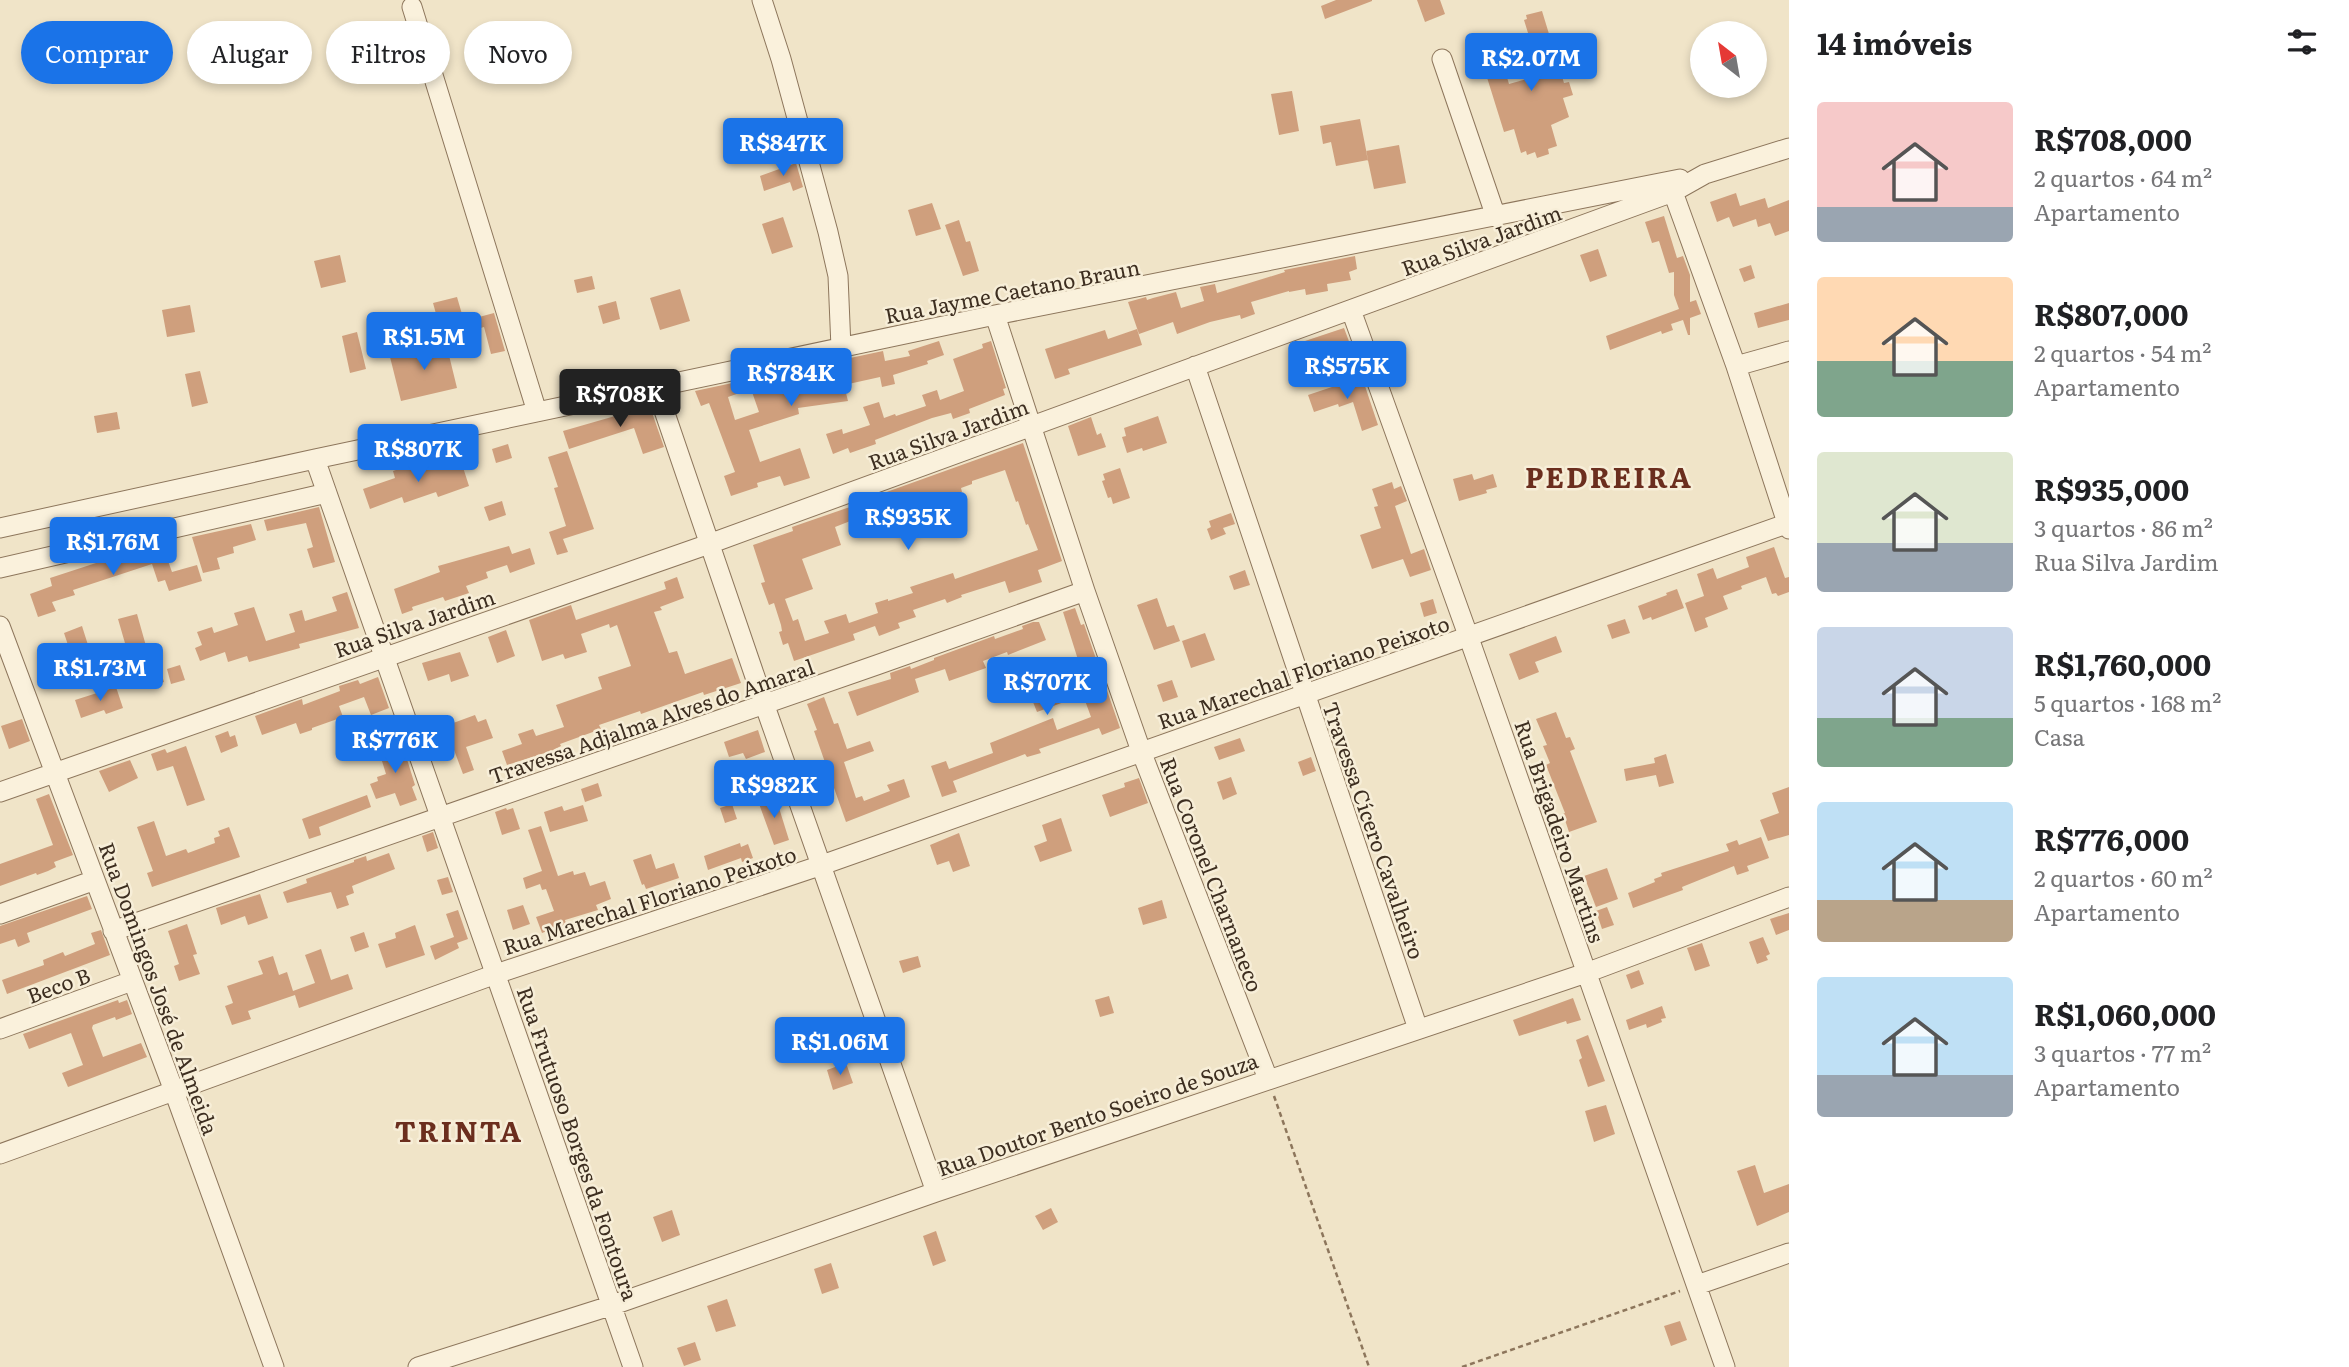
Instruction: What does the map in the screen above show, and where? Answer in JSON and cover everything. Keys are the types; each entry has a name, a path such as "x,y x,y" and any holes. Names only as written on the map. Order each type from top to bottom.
{"street":[{"path":"762,0 781,60 838,276 841,348"},
{"path":"412,8 537,412"},
{"path":"1442,59 1496,217"},
{"name":"Rua Silva Jardim","path":"0,792 709,544 1673,192 1706,174 1789,148"},
{"name":"Rua Jayme Caetano Braun","path":"0,528 995,315 1706,174"},
{"path":"1673,192 1736,366 1788,525"},
{"path":"1600,196 1605,217"},
{"name":"Rua Brigadeiro Martins","path":"1351,310 1725,1367"},
{"name":"Rua Coronel Charnaneco","path":"995,315 1141,751 1268,1079"},
{"path":"1736,366 1789,351"},
{"name":"Travessa Cícero Cavalheiro","path":"1195,366 1418,1029"},
{"path":"656,387 936,1192"},
{"name":"Rua Frutuoso Borges da Fontoura","path":"315,459 633,1367"},
{"path":"0,568 327,493"},
{"name":"Rua Marechal Floriano Peixoto","path":"0,1154 496,974 822,865 1788,525"},
{"name":"Travessa Adjalma Alves do Amaral","path":"113,932 765,706 1085,590"},
{"name":"Rua Domingos José de Almeida","path":"0,626 57,773 274,1367"},
{"path":"0,914 95,880"},
{"name":"Rua Doutor Bento Soeiro de Souza","path":"418,1367 612,1305 936,1192 1586,973 1789,897"},
{"name":"Beco B","path":"0,1029 132,981"},
{"path":"1696,1285 1789,1253"}],"path":[{"path":"1268,1079 1369,1367"},
{"path":"1462,1367 1696,1285"}],"building":[{"path":"1336,0 1372,1 1325,19 1321,6"},
{"path":"1417,0 1440,0 1445,14 1425,22"},
{"path":"1542,11 1564,83 1569,82 1573,95 1563,98 1569,117 1551,125 1557,146 1548,149 1549,154 1537,158 1535,152 1527,155 1526,151 1521,153 1514,129 1504,132 1480,55 1496,51 1497,55 1500,54 1509,84 1541,75 1524,20 1527,19 1526,15"},
{"path":"1292,91 1299,131 1279,135 1271,94"},
{"path":"1360,119 1368,160 1336,166 1331,142 1323,144 1320,126"},
{"path":"1399,145 1406,183 1374,189 1366,151"},
{"path":"796,163 803,187 793,191 790,182 764,191 760,176"},
{"path":"1736,193 1740,206 1765,198 1768,208 1789,200 1789,231 1775,236 1770,223 1758,227 1756,219 1733,227 1729,217 1717,222 1710,202"},
{"path":"932,203 941,229 916,236 908,210"},
{"path":"1664,216 1677,258 1683,256 1690,275 1690,302 1696,300 1701,314 1690,318 1690,335 1683,320 1671,324 1673,330 1662,334 1661,331 1610,350 1606,336 1679,309 1674,295 1674,272 1669,273 1659,241 1652,243 1645,222"},
{"path":"783,217 793,247 772,254 762,224"},
{"path":"959,220 966,242 970,241 979,271 963,276 945,225"},
{"path":"1598,249 1607,276 1590,282 1580,255"},
{"path":"340,255 346,282 321,288 314,261"},
{"path":"1355,256 1357,269 1349,272 1351,280 1327,284 1328,291 1306,295 1305,289 1289,291 1251,302 1255,314 1241,319 1240,315 1210,322 1177,334 1173,322 1139,334 1128,302 1176,292 1181,308 1204,301 1200,287 1215,284 1217,293 1285,272 1284,270"},
{"path":"1751,265 1755,278 1744,282 1739,269"},
{"path":"592,276 595,289 577,293 574,280"},
{"path":"680,289 690,321 660,330 650,298"},
{"path":"457,297 464,321 494,313 505,351 491,354 484,327 443,339 433,303"},
{"path":"616,301 620,319 603,324 598,306"},
{"path":"1789,303 1789,320 1758,328 1754,313"},
{"path":"190,305 195,332 167,337 162,310"},
{"path":"1344,328 1356,360 1309,371 1299,343"},
{"path":"1137,329 1142,345 1068,369 1070,374 1055,379 1045,349 1105,330 1108,339"},
{"path":"357,332 366,369 350,373 342,336"},
{"path":"939,341 944,355 927,361 928,364 893,375 895,384 882,387 880,377 844,385 848,401 798,408 799,414 749,430 760,462 800,448 810,478 784,486 780,476 757,483 758,487 731,496 724,476 735,472 709,403 701,406 695,391 883,351 885,361 910,356 908,351","holes":["751,389 759,412 735,420 728,397"]},
{"path":"991,341 1006,388 1003,389 1005,395 969,409 970,413 953,419 951,413 932,418 875,440 876,444 850,453 848,448 833,454 826,434 842,429 843,434 870,425 863,407 879,402 884,418 926,406 922,395 937,390 940,400 964,391 953,359 983,348 982,344"},
{"path":"446,343 457,388 401,401 390,357"},
{"path":"200,371 208,403 192,407 185,374"},
{"path":"1362,377 1378,425 1362,431 1353,402 1314,412 1308,395"},
{"path":"648,401 664,447 643,454 634,428 569,449 563,431 629,412 627,405"},
{"path":"117,412 120,429 97,433 94,416"},
{"path":"1158,416 1167,443 1127,453 1122,437 1126,436 1124,428"},
{"path":"1091,417 1097,435 1101,433 1106,447 1078,456 1068,426"},
{"path":"1023,443 1062,561 1038,570 1042,582 1009,593 1005,581 961,595 962,597 947,603 945,599 913,610 916,617 898,623 900,628 879,636 875,626 853,634 855,640 794,661 788,643 783,645 779,632 782,631 781,625 774,603 769,605 761,583 765,582 753,545 793,531 792,527","holes":["1005,470 1016,502 1018,501 1038,550 955,579 953,573 910,587 913,593 875,603 878,613 849,623 846,614 824,621 829,633 805,641 798,619 793,621 785,599 813,589 802,559 841,545 835,527 886,507 888,512 937,494 940,504 955,498 954,495 962,492 961,488 972,484 972,481"]},
{"path":"508,444 512,458 496,463 492,449"},
{"path":"567,451 594,529 563,539 568,552 557,555 549,532 566,526 554,488 558,487 548,457"},
{"path":"460,458 469,486 438,497 436,492 404,503 402,497 370,509 363,489 395,478 393,471 411,465 412,469 418,466 420,471"},
{"path":"1120,468 1130,498 1113,504 1102,481 1105,480 1103,474"},
{"path":"1472,474 1474,480 1493,474 1497,487 1486,490 1487,493 1459,501 1453,479"},
{"path":"1392,482 1394,489 1401,486 1407,501 1395,506 1411,554 1424,549 1431,570 1410,577 1403,559 1372,569 1360,535 1381,528 1372,489"},
{"path":"502,501 506,515 489,521 484,507"},
{"path":"319,507 335,562 313,568 307,549 313,547 306,523 267,531 264,520"},
{"path":"1231,513 1235,524 1223,528 1226,534 1211,540 1207,529 1211,527 1209,521"},
{"path":"251,524 256,540 233,547 234,553 217,558 220,569 203,573 192,537"},
{"path":"509,546 512,554 530,548 535,564 510,573 507,565 486,572 488,578 466,586 469,593 445,601 443,597 412,607 413,610 402,614 394,589 440,572 438,566"},
{"path":"163,547 172,572 197,565 202,581 169,591 165,580 158,582 152,564 73,590 75,595 52,602 56,611 38,617 30,594 52,586 50,578 139,549 144,548 145,553"},
{"path":"1774,547 1785,578 1789,577 1789,592 1778,596 1776,593 1772,594 1766,577 1741,586 1742,589 1723,596 1728,609 1705,618 1708,627 1695,632 1685,603 1704,596 1697,574 1713,568 1717,579 1749,567 1746,557"},
{"path":"1245,570 1250,585 1234,590 1229,576"},
{"path":"677,577 684,598 654,612 669,653 677,651 685,674 732,658 741,683 704,695 703,692 641,714 640,711 599,725 601,729 560,744 561,746 551,751 507,765 502,751 522,744 518,734 533,729 536,736 564,727 556,705 602,689 598,677 631,666 617,625 610,628 609,624 581,634 587,652 565,659 563,654 542,661 529,620 571,605 576,620 666,589 664,582"},
{"path":"1677,589 1684,608 1652,620 1651,617 1643,620 1638,606"},
{"path":"347,592 359,628 299,644 300,648 249,662 247,656 228,662 225,652 200,661 195,648 202,645 197,632 212,627 214,633 238,625 234,613 254,607 266,641 295,632 289,614 302,610 305,621 337,611 332,597"},
{"path":"1157,598 1167,627 1174,625 1180,641 1154,650 1137,605"},
{"path":"1433,599 1437,613 1424,617 1420,603"},
{"path":"1075,608 1081,625 1084,624 1120,728 1102,735 1099,728 1039,749 1041,753 1027,757 1025,754 953,781 957,792 942,797 931,766 946,761 949,769 993,753 990,743 1053,718 1057,730 1091,717 1083,695 1037,712 1033,702 1085,682 1063,612"},
{"path":"137,614 148,653 155,651 164,682 145,687 140,670 118,678 112,663 129,657 118,619"},
{"path":"1625,619 1630,633 1612,639 1607,625"},
{"path":"1039,622 1046,640 1008,655 1007,652 983,661 986,668 949,681 945,669 915,679 919,692 857,716 848,692 891,679 890,673 910,666 911,669 994,636 995,639 1023,629 1022,626"},
{"path":"82,626 88,645 70,651 64,633"},
{"path":"506,630 515,656 497,663 488,637"},
{"path":"1205,633 1215,660 1191,668 1182,641"},
{"path":"1556,636 1562,652 1535,662 1539,672 1519,680 1509,654"},
{"path":"460,652 469,676 451,682 449,674 428,681 422,663"},
{"path":"180,665 185,680 171,684 167,669"},
{"path":"378,677 389,708 371,715 364,697 339,706 343,717 312,730 300,734 296,723 262,735 255,716 302,699 303,705 340,691 339,686 358,680 360,684"},
{"path":"1172,680 1178,697 1163,702 1157,685"},
{"path":"116,687 123,708 106,714 104,710 81,718 75,700"},
{"path":"824,697 834,724 838,723 847,749 870,741 874,751 844,762 856,798 862,796 864,801 890,791 887,785 904,779 910,797 846,822 807,704"},
{"path":"1556,712 1566,738 1570,737 1575,749 1570,751 1597,822 1569,832 1563,814 1565,813 1546,765 1550,763 1543,746 1547,745 1536,719"},
{"path":"475,715 478,722 486,719 493,738 466,747 474,770 463,774 445,726"},
{"path":"22,719 30,741 9,749 1,726"},
{"path":"758,730 765,752 746,759 743,753 729,757 724,742"},
{"path":"228,731 230,737 235,735 238,746 221,753 215,736"},
{"path":"1240,738 1245,751 1219,760 1214,747"},
{"path":"401,740 417,800 400,806 395,793 376,799 370,784 378,781 377,777 386,774 378,748"},
{"path":"186,746 205,800 187,806 173,766 157,771 151,754 165,749 167,753"},
{"path":"1666,754 1674,783 1659,787 1656,775 1626,781 1624,769 1655,763 1654,758"},
{"path":"1311,757 1316,771 1303,776 1298,762"},
{"path":"130,760 138,778 109,792 99,771"},
{"path":"1231,777 1237,794 1223,800 1217,782"},
{"path":"1139,778 1148,803 1110,817 1102,795 1125,787 1124,783"},
{"path":"598,783 602,796 585,802 581,789"},
{"path":"1789,787 1789,835 1768,841 1760,820 1779,813 1772,793"},
{"path":"49,794 73,855 54,862 56,867 48,871 0,886 0,864 53,845 36,799"},
{"path":"367,795 371,807 319,827 321,835 309,839 302,819"},
{"path":"775,795 789,840 774,845 758,801"},
{"path":"732,804 737,819 725,823 720,808"},
{"path":"583,805 588,821 550,832 544,812 562,806 564,811"},
{"path":"513,808 520,829 502,835 495,812"},
{"path":"1061,818 1072,851 1040,862 1034,846 1047,841 1042,825"},
{"path":"154,821 166,856 186,849 188,853 215,843 214,838 220,836 218,831 229,827 240,857 152,887 147,873 153,871 137,827"},
{"path":"541,826 558,876 573,871 574,875 585,872 590,886 605,881 611,899 596,905 598,910 565,920 566,924 542,933 536,917 554,911 546,889 542,890 540,884 526,889 523,878 542,871 528,830"},
{"path":"433,832 438,848 427,852 422,836"},
{"path":"959,833 970,866 953,872 949,861 937,865 930,845"},
{"path":"1761,837 1769,858 1747,866 1749,871 1737,875 1734,866 1682,887 1683,890 1633,908 1628,893 1655,882 1654,879 1662,876 1661,873 1729,851 1726,844 1737,840 1739,845"},
{"path":"740,843 741,847 748,844 753,858 742,862 741,858 708,870 704,856"},
{"path":"389,853 395,869 352,886 354,893 346,896 349,905 337,909 331,892 287,903 283,892 307,883 306,879 366,856 367,861"},
{"path":"651,854 656,869 674,863 679,878 646,889 633,860"},
{"path":"1607,868 1618,899 1596,907 1584,876"},
{"path":"448,877 453,892 442,895 437,880"},
{"path":"260,894 268,918 248,925 245,916 221,925 216,908"},
{"path":"87,896 92,909 27,933 30,942 18,947 15,939 0,944 0,926"},
{"path":"1162,900 1167,918 1143,925 1138,908"},
{"path":"523,905 530,924 513,930 507,910"},
{"path":"1607,907 1614,925 1602,929 1596,911"},
{"path":"458,910 468,939 457,943 459,948 435,960 430,946 454,937 446,914"},
{"path":"1789,913 1789,930 1776,935 1770,919"},
{"path":"187,924 197,954 193,955 200,974 179,981 174,966 179,964 168,931"},
{"path":"415,925 425,955 386,968 378,944 396,938 395,933"},
{"path":"101,930 110,955 7,994 2,980 44,965 43,960 63,952 65,956 95,944 91,933"},
{"path":"364,932 369,947 355,952 350,937"},
{"path":"1763,937 1770,954 1766,956 1768,960 1757,964 1749,942"},
{"path":"1702,943 1710,966 1695,971 1687,948"},
{"path":"321,949 331,980 348,974 353,989 299,1008 295,995 248,1011 251,1019 232,1025 225,1006 233,1003 227,986 263,974 258,961 273,956 279,975 287,972 293,991 315,983 305,955"},
{"path":"918,956 921,967 903,973 899,961"},
{"path":"1639,970 1644,984 1631,989 1626,975"},
{"path":"1109,996 1114,1013 1100,1017 1095,1000"},
{"path":"1573,998 1581,1020 1567,1024 1566,1021 1519,1036 1513,1020"},
{"path":"118,1000 119,1003 127,1000 132,1014 116,1020 115,1017 93,1025 92,1028 103,1057 141,1043 147,1057 68,1087 62,1073 83,1065 71,1033 29,1049 23,1034"},
{"path":"1662,1006 1666,1018 1661,1019 1662,1022 1647,1028 1646,1024 1629,1030 1626,1020"},
{"path":"857,1031 863,1048 843,1055 837,1037"},
{"path":"1588,1035 1605,1081 1588,1087 1576,1040"},
{"path":"846,1063 853,1083 833,1090 827,1070"},
{"path":"1606,1105 1615,1134 1594,1142 1585,1111"},
{"path":"1755,1165 1764,1193 1789,1184 1789,1212 1757,1226 1737,1171"},
{"path":"1051,1208 1058,1222 1043,1230 1035,1216"},
{"path":"672,1210 680,1235 662,1242 653,1217"},
{"path":"936,1231 946,1261 933,1266 923,1236"},
{"path":"831,1263 839,1288 822,1294 814,1269"},
{"path":"727,1299 736,1326 716,1332 707,1306"},
{"path":"1680,1321 1687,1340 1671,1346 1664,1326"},
{"path":"695,1342 701,1360 684,1366 677,1348"}],"district":[{"name":"PEDREIRA","path":"1609,476"},
{"name":"TRINTA","path":"459,1130"}]}
